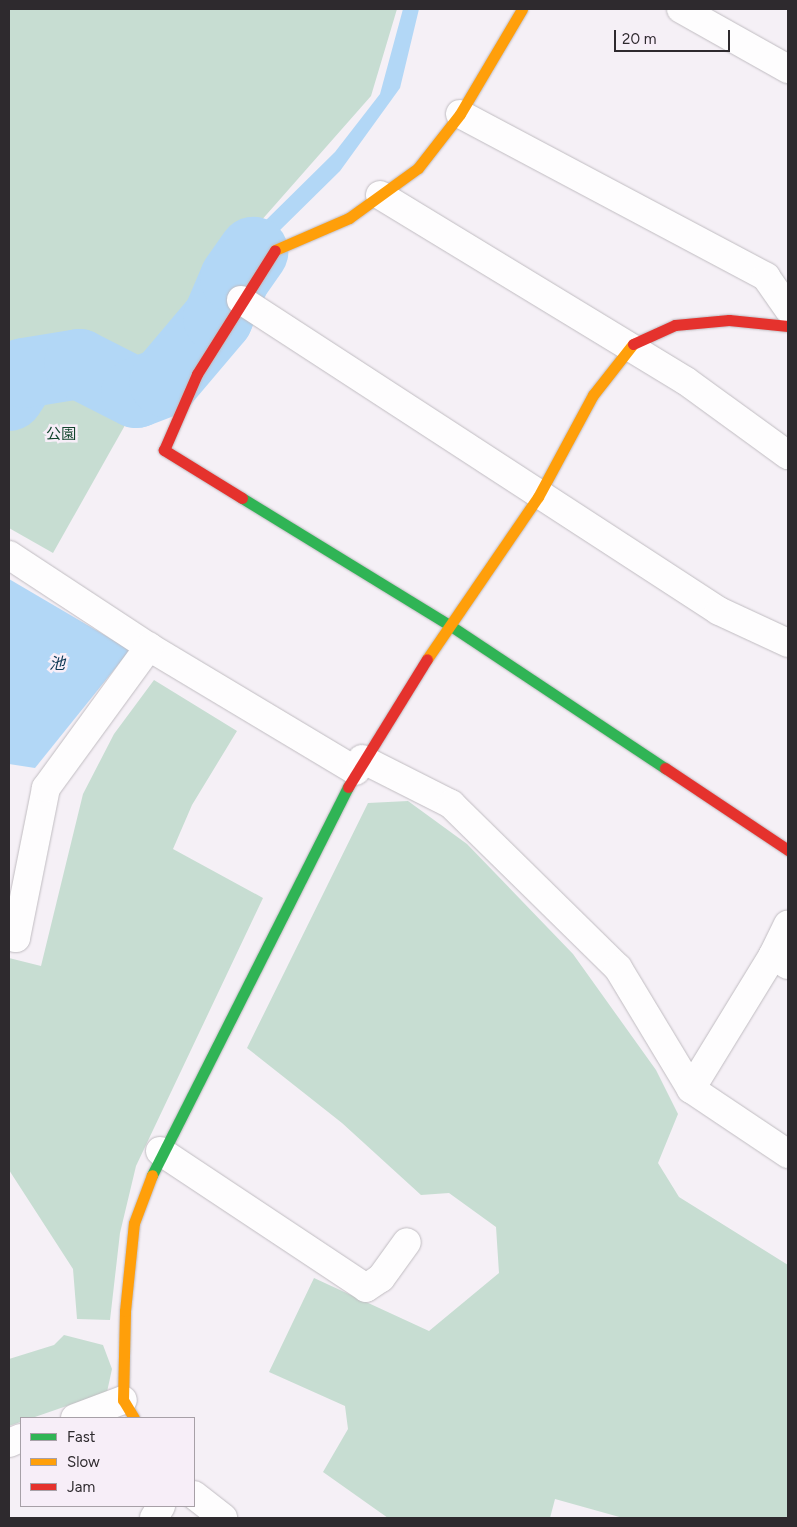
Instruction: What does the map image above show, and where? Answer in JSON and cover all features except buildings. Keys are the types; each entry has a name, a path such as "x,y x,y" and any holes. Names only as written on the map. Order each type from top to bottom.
{"street":[{"path":"522,9 460,114 418,168 349,218 296,238 271,252 197,374 164,450 451,626 788,850"},
{"path":"681,9 788,69"},
{"path":"460,114 766,277 788,309"},
{"path":"380,195 630,345 788,455"},
{"path":"241,300 538,497 719,611 788,643"},
{"path":"81,1417 129,1409 125,1311 134,1223 160,1151 359,765 451,626 490,562 538,497 593,395 630,345 675,324 729,320 788,326"},
{"path":"9,555 149,647 359,765 450,804 618,968 691,1088 788,1154"},
{"path":"9,936 16,938 46,788 149,647"},
{"path":"691,1088 781,960 788,924"},
{"path":"160,1151 366,1288 381,1278 407,1242"},
{"path":"195,1496 223,1518"},
{"path":"154,1518 160,1507"}],"green space":[{"path":"9,9 397,9 371,96 223,264 200,308 195,337 166,359 129,362 92,349 18,360 9,375"},
{"name":"公園","path":"79,380 133,411 53,553 9,528 9,406 35,387"},
{"path":"154,680 237,731 192,805 173,849 263,898 136,1166 120,1233 110,1320 77,1319 73,1269 9,1170 9,958 41,966 83,794 114,734"},
{"path":"408,801 467,844 573,954 656,1070 678,1114 658,1163 679,1197 788,1265 788,1518 623,1518 555,1499 550,1518 388,1518 323,1472 348,1429 345,1406 269,1372 314,1278 429,1331 499,1273 496,1227 449,1193 421,1195 342,1123 247,1048 368,803"},
{"path":"64,1335 103,1345 112,1369 107,1392 35,1417 20,1417 20,1422 9,1426 9,1359 54,1345"}],"water":[{"path":"403,9 419,9 400,88 340,171 274,236 261,225 335,152 380,94"},
{"name":"池","path":"9,579 130,650 35,768 9,764"}],"waterway":[{"path":"9,396 24,373 79,364 136,393 164,382 218,318 235,278 253,252"}],"traffic: fast":[{"path":"242,498 451,626 665,768"},
{"path":"152,1175 348,787"}],"traffic: slow":[{"path":"275,250 349,218 418,168 460,114 522,9"},
{"path":"427,659 538,497 593,395 633,344"},
{"path":"133,1417 123,1400 125,1311 134,1223 152,1175"}],"traffic: jam":[{"path":"242,498 164,450 197,374 275,250"},
{"path":"633,344 675,325 729,320 788,326"},
{"path":"348,787 427,659"},
{"path":"665,768 788,850"}]}
